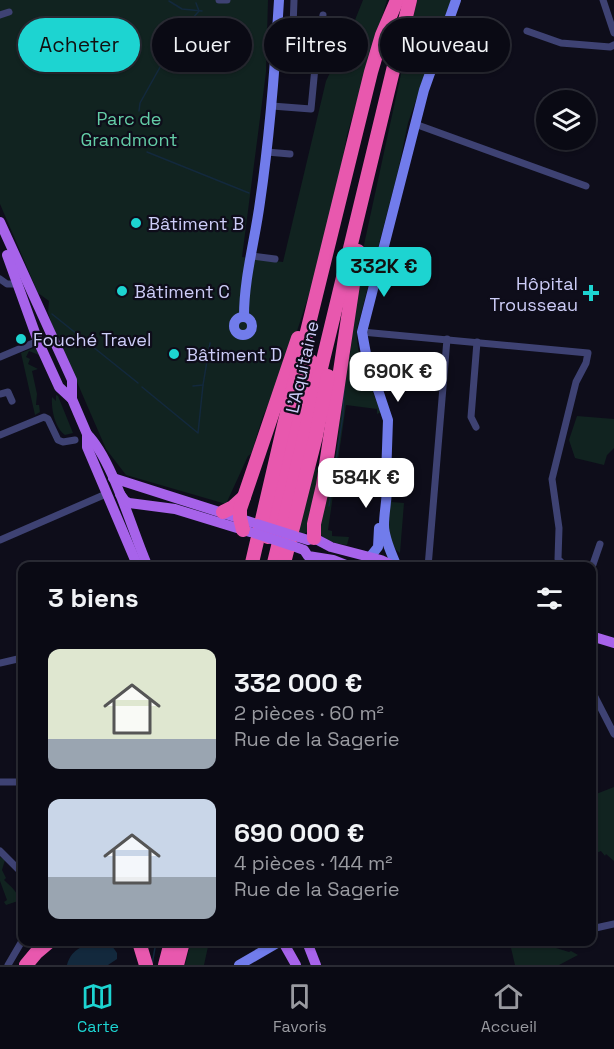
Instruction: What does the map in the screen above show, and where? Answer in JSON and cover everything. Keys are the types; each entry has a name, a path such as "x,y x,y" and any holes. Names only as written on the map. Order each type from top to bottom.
{"highway":[{"path":"252,562 374,64 382,35 398,0"},
{"name":"L'Aquitaine","path":"262,562 398,0"},
{"path":"285,562 402,69 407,44 410,0"},
{"name":"L'Aquitaine","path":"274,562 410,0"},
{"path":"309,543 323,485 358,250"},
{"path":"224,512 244,497 324,266"},
{"path":"244,497 249,526"},
{"path":"26,965 44,946"},
{"path":"141,946 146,965"},
{"path":"165,965 170,946"},
{"path":"177,965 182,946"}],"main road":[{"path":"0,222 72,380 72,399 87,434 97,444 113,478 146,562"},
{"path":"0,238 38,341 59,387 72,399"},
{"path":"87,434 87,447 136,562"},
{"path":"113,478 224,512 249,526"},
{"path":"106,494 118,492 132,485"},
{"path":"118,492 125,501 249,526 294,541 331,547 383,562"},
{"path":"130,523 132,512 141,504"},
{"path":"309,543 308,556 331,562"},
{"path":"596,638 614,643"},
{"path":"284,946 296,965"},
{"path":"309,946 316,965"}],"street":[{"path":"219,0 226,0"},
{"path":"244,316 267,152 279,0"},
{"path":"293,18 294,0"},
{"path":"394,562 384,531 388,420 366,354 362,332 428,76 456,0"},
{"path":"603,0 614,30"},
{"path":"0,15 9,12"},
{"path":"527,31 566,44 610,47 614,45"},
{"path":"272,106 311,109 315,72"},
{"path":"415,124 586,186"},
{"path":"267,152 290,154"},
{"path":"252,256 275,259"},
{"path":"0,279 8,284 17,284"},
{"path":"362,332 588,353 586,363 576,382 552,479 559,528 558,559 561,562"},
{"path":"428,562 447,339"},
{"path":"0,357 38,341"},
{"path":"476,427 471,417 477,342"},
{"path":"0,394 8,392 12,401"},
{"path":"0,435 44,417 48,419 58,440 63,442 75,440"},
{"path":"370,557 378,547 383,485 386,477"},
{"path":"0,540 106,494"},
{"path":"594,562 600,544"},
{"path":"0,663 18,659"},
{"path":"596,699 614,734"},
{"path":"0,782 17,782"},
{"path":"0,851 18,869"},
{"path":"596,928 614,924"},
{"path":"8,965 19,946"},
{"path":"239,965 274,946"}],"green space":[{"name":"Parc de Grandmont","path":"0,0 268,0 268,18 264,18 264,72 266,72 242,257 283,262 326,81 330,72 366,72 347,135 335,202 314,279 284,371 263,416 251,454 226,504 126,475 106,449 51,322 48,312 49,301 38,293 0,204"},
{"name":"Parc de Grandmont","path":"363,0 387,0 368,64 368,18 356,18"},
{"path":"417,0 451,0 445,18 413,18"},
{"path":"401,72 426,72 408,123 398,171 357,329 361,361 381,412 377,414 377,409 346,405 328,530 332,531 332,536 349,537 347,545 343,545 323,537 318,524 337,447 344,357 350,356 357,277"},
{"path":"36,347 39,355 29,351 26,357 30,359 28,364 38,369 32,371 37,394 36,405 39,405 40,412 35,415 21,353"},
{"path":"56,395 73,433 65,435 56,423 52,397 56,401"},
{"path":"577,416 614,419 614,448 607,455 604,465 575,458 569,440"},
{"path":"314,468 319,469 307,532 304,534 296,532"},
{"path":"391,489 396,489 392,492 392,502 404,503 400,553 391,541 389,532"},
{"path":"614,787 614,861 601,851 596,853 598,848 596,843 596,794"},
{"path":"0,857 5,860 2,870 6,878 4,880 15,891 18,901 6,905 4,902 7,900 0,881"},
{"path":"190,946 208,946 204,965 185,965"},
{"path":"553,946 578,955 559,965 515,965 511,948 508,947"}],"water":[{"path":"112,946 117,953 117,959 108,965 67,965 74,952 81,948"}],"waterway":[{"path":"169,1 182,9 202,11"},
{"path":"139,111 140,103 178,35 199,11 196,3"},
{"path":"147,152 249,193"},
{"path":"52,314 138,383"},
{"path":"193,386 203,385 210,343"},
{"path":"142,387 198,433 203,385"},
{"path":"329,506 343,415 344,388"},
{"path":"152,965 155,946"}],"place":[{"name":"Bâtiment B","path":"136,223"},
{"name":"Bâtiment C","path":"122,291"},
{"name":"Hôpital Trousseau","path":"591,293"},
{"name":"Fouché Travel","path":"21,339"},
{"name":"Bâtiment D","path":"174,354"}]}
